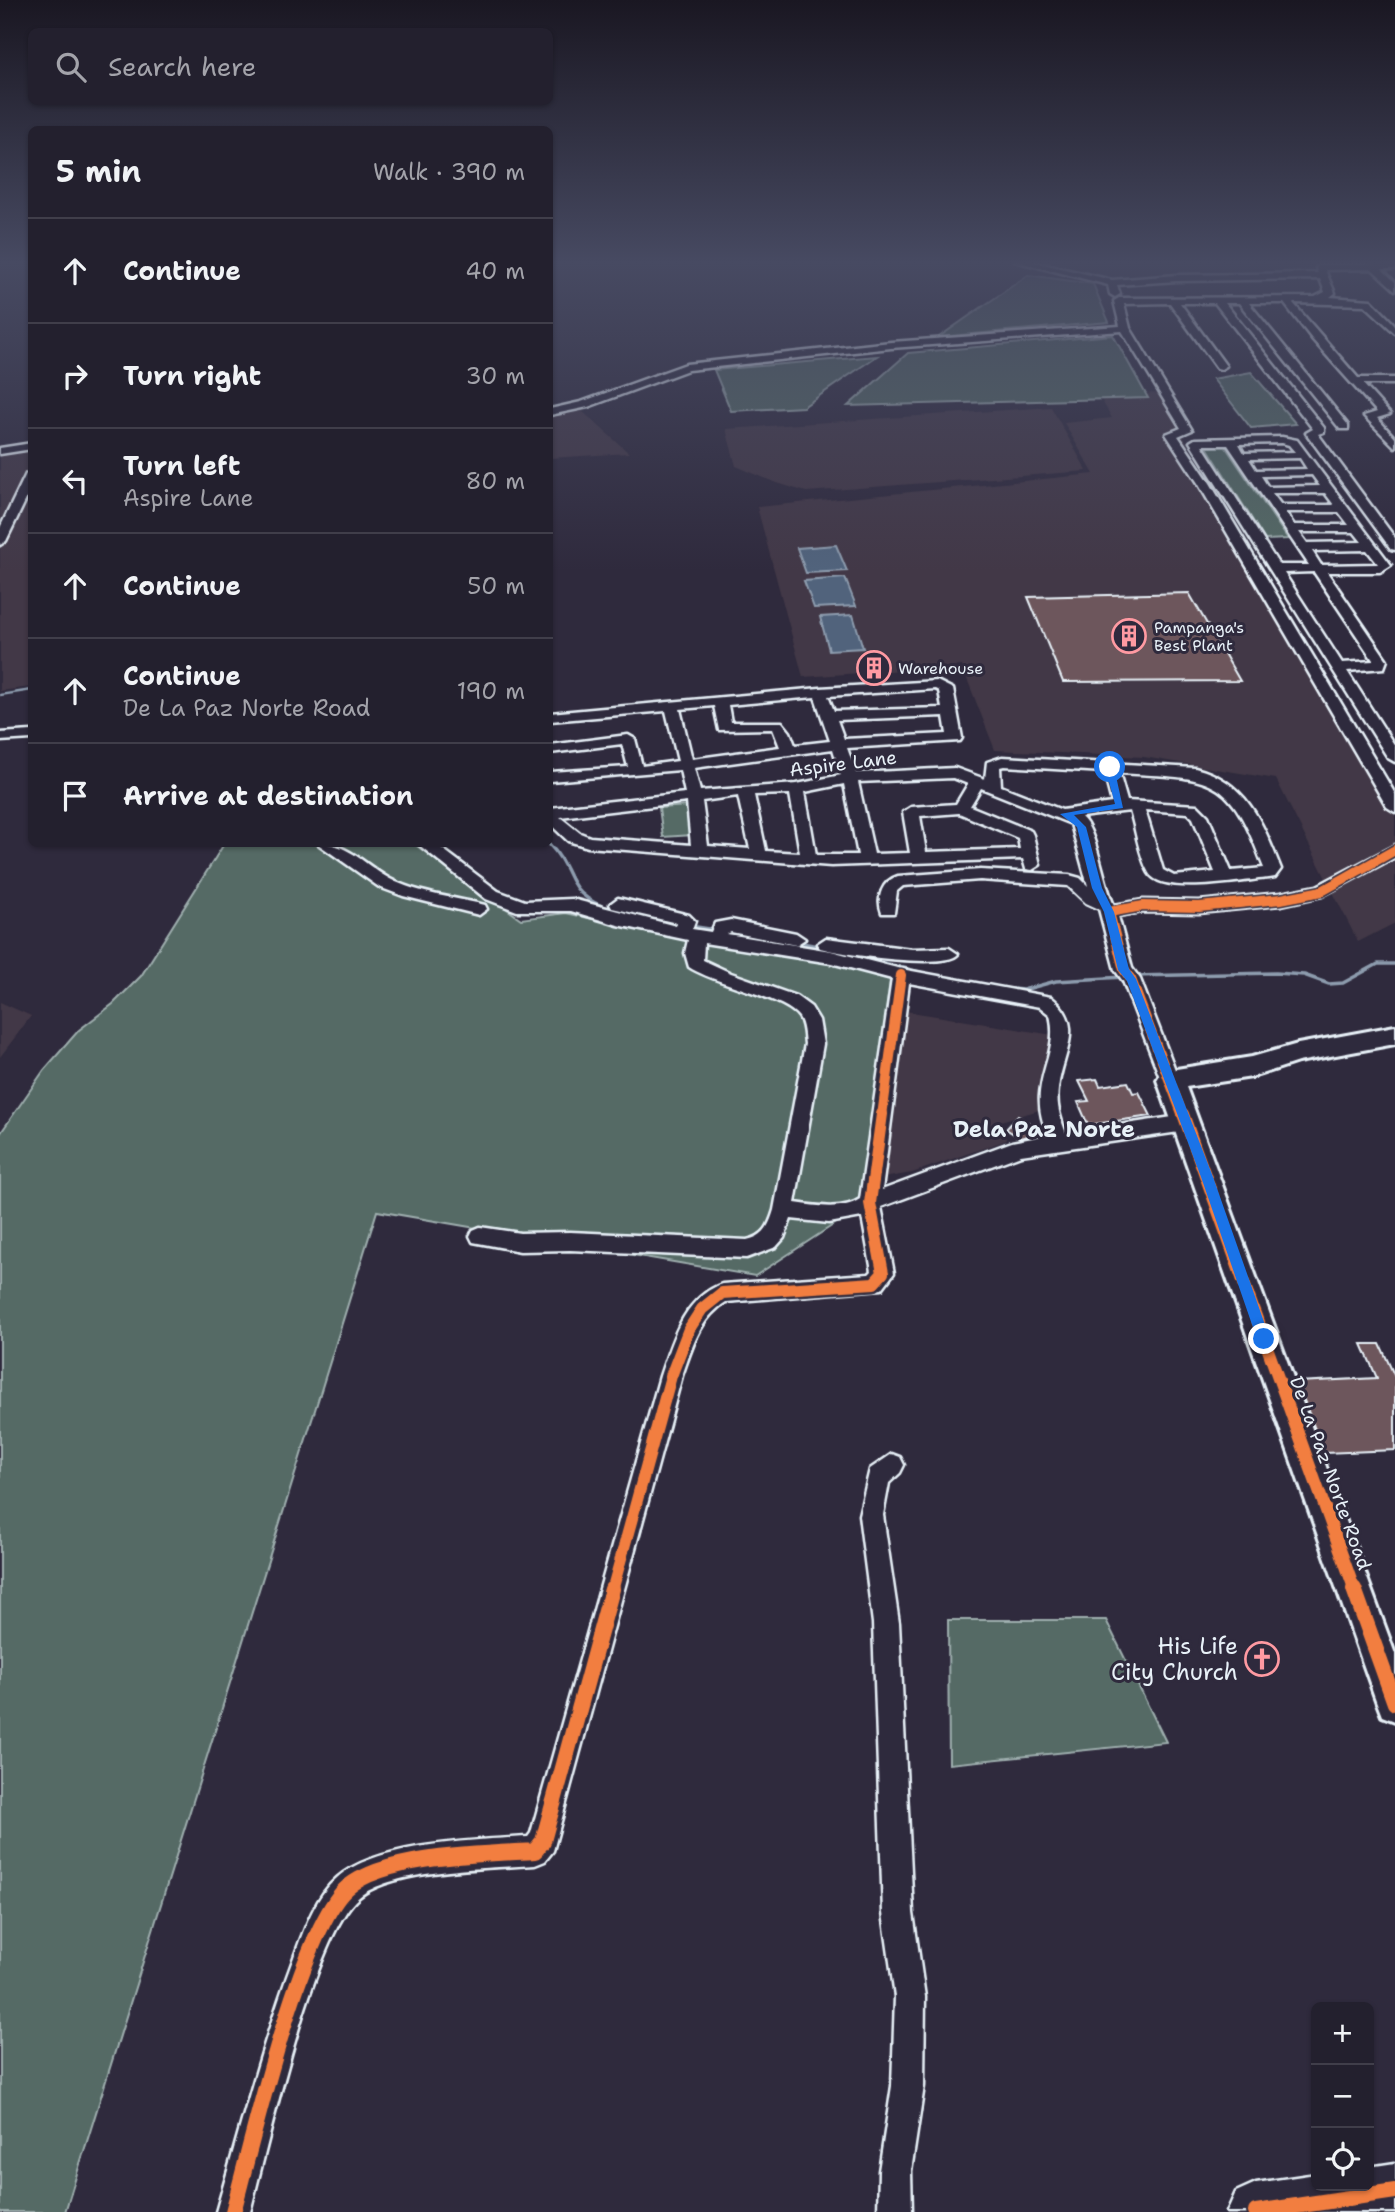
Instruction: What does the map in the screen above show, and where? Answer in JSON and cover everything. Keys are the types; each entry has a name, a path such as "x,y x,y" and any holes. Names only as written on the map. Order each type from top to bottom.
{"highway":[{"path":"1256,2212 1395,2191"}],"street":[{"path":"553,411 584,405 686,367 712,364"},
{"path":"1147,364 1187,430 1171,434 1203,483 1395,807"},
{"path":"1268,364 1320,430 1311,433 1395,546"},
{"path":"1293,364 1344,427"},
{"path":"1340,364 1384,413 1369,416 1395,444"},
{"path":"1355,381 1395,381"},
{"path":"1276,569 1380,568 1385,565 1290,441 1198,441 1195,444 1395,758"},
{"path":"1231,441 1380,660 1379,665 1338,667"},
{"path":"0,451 28,447"},
{"path":"1242,456 1303,455"},
{"path":"1253,473 1316,472"},
{"path":"0,541 28,482"},
{"path":"1265,491 1329,489"},
{"path":"1278,509 1343,508"},
{"path":"1291,529 1357,528"},
{"path":"1303,547 1371,546"},
{"path":"553,717 820,692 937,685 946,689 955,738 839,744 686,766 553,777"},
{"path":"820,692 850,778 867,859"},
{"path":"720,702 724,727 777,725 783,732 789,751"},
{"path":"672,706 694,797 700,850"},
{"path":"827,716 950,712"},
{"path":"0,737 28,735"},
{"path":"553,748 628,739 636,771"},
{"path":"961,808 986,783 992,765 1002,761 1110,767 1195,773 1216,779 1245,803 1273,869 1269,873 1225,877 1174,881 1164,878 1156,872 1110,767"},
{"name":"Aspire Lane","path":"553,814 745,791 797,789 850,778 955,773 1077,821 1082,827 1097,888 1108,908 1127,975"},
{"path":"797,789 809,858"},
{"path":"745,791 759,856"},
{"path":"1064,814 1128,806 1192,808 1200,816 1225,877"},
{"path":"553,817 574,837 588,842 759,856 1032,862 1025,835 961,808 911,812 919,858"},
{"path":"331,847 385,883 409,892 479,909"},
{"path":"430,847 472,881 506,901 535,908 572,905 639,916 687,931 718,934 831,957 901,975 1045,1003 1058,1012 1062,1026 1048,1096 1050,1120 1060,1140"},
{"path":"888,909 889,890 898,881 980,875 1069,880 1080,885 1094,902 1108,908 1199,906 1281,899 1322,891 1395,850"},
{"path":"618,904 639,916"},
{"path":"718,934 731,926 888,953 949,954"},
{"path":"481,1236 520,1242 570,1241 747,1249 768,1243 776,1236 784,1210 814,1044 810,1018 788,998 706,970 695,963 687,931"},
{"path":"233,2212 308,1958 332,1904 346,1888 374,1874 465,1856 535,1851 543,1841 671,1376 695,1314 710,1299 722,1293 874,1283 883,1273 870,1203 901,975"},
{"name":"De La Paz Norte Road","path":"1127,975 1186,1123 1395,1703"},
{"path":"1170,1080 1252,1067 1298,1052 1395,1035"},
{"path":"784,1210 845,1214 860,1212 870,1203 1019,1147 1060,1140 1084,1140 1186,1123"},
{"path":"892,1465 877,1477 871,1515 886,1623 898,1913 910,1997 908,2086 895,2171 895,2212"}],"shaded area":[{"path":"1161,393 1270,602 1395,799 1395,923 1358,942 1276,779 1144,757 995,750 962,666 803,677 757,507 1094,474 1064,423 1112,418 1099,396"},
{"path":"1051,407 1087,471 806,492 736,466 726,429"},
{"path":"582,411 629,453 553,458 553,413"},
{"path":"28,451 28,687 0,691 0,454"},
{"path":"0,1002 31,1016 0,1057"},
{"path":"899,1010 1053,1035 1043,1109 997,1122 1007,1140 912,1173 877,1179"}],"green space":[{"path":"781,364 865,364 803,407 731,411 714,370"},
{"path":"895,364 1129,364 1148,398 848,406"},
{"path":"1251,372 1296,424 1251,428 1213,379"},
{"path":"1225,446 1288,539 1265,540 1207,447"},
{"path":"688,806 693,835 663,837 659,808"},
{"path":"222,847 418,847 521,919 566,913 705,944 831,963 890,979 864,1205 755,1276 377,1211 65,2212 0,2212 0,1134 44,1070 79,1030 113,1004 141,976"},
{"path":"948,1620 1106,1620 1166,1742 949,1764"}],"water":[{"path":"836,545 847,571 806,573 797,548"},
{"path":"845,578 856,606 814,608 804,581"},
{"path":"853,615 863,648 829,650 820,617"}],"building":[{"name":"Pampanga's Best Plant","path":"1189,593 1240,681 1063,682 1028,597"},
{"path":"1097,1079 1100,1086 1128,1082 1133,1093 1139,1092 1151,1116 1088,1125 1078,1102 1089,1101 1079,1081"},
{"path":"1018,1116 1038,1128 1032,1135 1020,1138 1006,1129"},
{"path":"1362,1344 1380,1344 1395,1377 1395,1450 1324,1453 1297,1382 1377,1378"}],"waterway":[{"path":"0,695 28,691"},
{"path":"551,847 584,896 600,905 637,916"},
{"path":"655,921 681,925"},
{"path":"690,926 716,930"},
{"path":"797,942 823,947"},
{"path":"845,953 935,976"},
{"path":"1133,976 1276,973 1304,975 1329,984 1343,983 1378,964 1395,964"},
{"path":"1001,988 1023,990 1056,981 1124,977"}],"cycle path":[{"path":"1395,850 1322,891 1281,899 1199,907 1143,906 1109,912 1124,970 1131,979 1207,1177 1395,1703"},
{"path":"233,2212 298,1987 315,1941 332,1907 348,1887 366,1877 413,1863 438,1858 535,1851 543,1841 671,1376 695,1318 711,1300 722,1293 874,1283 883,1273 870,1203 901,975"},
{"path":"1256,2212 1395,2191"}],"place":[{"name":"Pampanga's Best Plant","path":"1129,636"},
{"name":"Warehouse","path":"874,668"},
{"name":"His Life City Church","path":"1262,1659"}],"district":[{"name":"Dela Paz Norte","path":"1044,1129"}],"route":[{"path":"1110,767 1120,806 1064,814 1082,827 1097,888 1109,912 1124,970 1131,979 1207,1177 1264,1339"}]}
